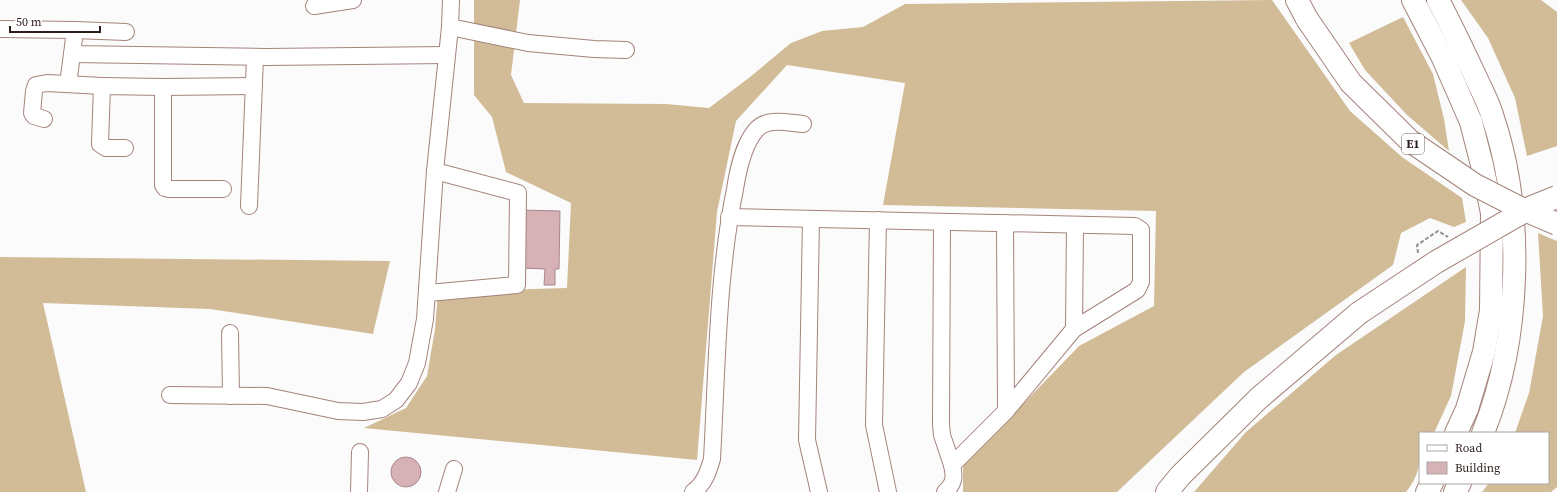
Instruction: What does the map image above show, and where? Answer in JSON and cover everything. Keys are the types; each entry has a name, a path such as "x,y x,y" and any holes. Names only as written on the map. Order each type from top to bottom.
{"highway":[{"path":"1413,0 1443,58 1471,122 1492,213 1491,310 1484,352 1467,409 1456,432"},
{"path":"1438,0 1464,50 1492,114 1506,163 1514,230 1516,262 1507,350 1498,391 1483,432"},
{"name":"E1","path":"1302,9 1351,83 1410,142 1475,185 1520,208 1557,224"},
{"path":"1167,492 1180,476 1259,398 1359,313 1436,262 1532,207 1557,197"}],"street":[{"path":"314,6 353,0"},
{"path":"170,395 267,396 338,411 363,412 382,409 396,400 409,383 417,363 428,292 435,171 450,27 451,1"},
{"path":"450,27 528,43 594,49 626,50"},
{"path":"0,29 126,32"},
{"path":"68,84 75,30"},
{"path":"72,54 255,57 446,55"},
{"path":"249,206 255,57"},
{"path":"44,120 34,116 32,113 34,91 36,85 40,83 164,87 254,86"},
{"path":"102,86 100,144 106,148 125,148"},
{"path":"164,87 163,185 165,188 223,189"},
{"path":"693,492 700,487 708,475 712,459 722,279 729,217 738,174 748,143 756,130 763,124 774,122 802,124"},
{"path":"428,292 517,285 518,193 435,171"},
{"path":"729,217 1135,226 1141,230 1141,282 1137,290 1074,329 1006,412 952,465"},
{"path":"811,219 807,440 819,492"},
{"path":"878,220 874,425 888,492"},
{"path":"942,222 941,424 942,435 954,476 951,486 945,492"},
{"path":"1005,223 1006,412"},
{"path":"1074,329 1075,225"},
{"path":"230,333 231,396"},
{"path":"359,492 360,452"},
{"path":"447,492 454,469"}],"shaded area":[{"path":"474,0 520,0 511,75 524,103 666,104 709,108 791,43 822,31 863,27 905,4 1272,0 1350,111 1402,157 1462,198 1466,222 1454,227 1430,218 1401,233 1393,265 1244,372 1117,492 963,492 963,466 1079,346 1154,306 1156,211 883,205 905,83 787,65 736,121 717,212 697,460 364,428 406,408 427,376 435,329 438,292 567,288 571,203 506,172 492,117 474,95"},
{"path":"1461,0 1541,0 1557,12 1557,146 1527,156 1515,98 1488,38"},
{"path":"1403,17 1433,74 1444,119 1449,151 1407,115 1365,70 1349,43"},
{"path":"1538,233 1557,241 1557,487 1551,492 1482,492 1488,484 1549,484 1549,432 1515,432 1529,393 1543,316"},
{"path":"0,257 390,261 373,334 210,309 43,303 86,492 0,492"},
{"path":"1466,267 1465,321 1451,396 1434,432 1419,432 1419,464 1415,478 1406,492 1194,492 1246,432 1336,355"}],"building":[{"path":"521,210 560,211 559,269 555,269 555,285 544,285 545,269 521,268"},
{"path":"406,457 417,461 421,472 417,483 406,487 395,483 391,472 395,461"}]}
